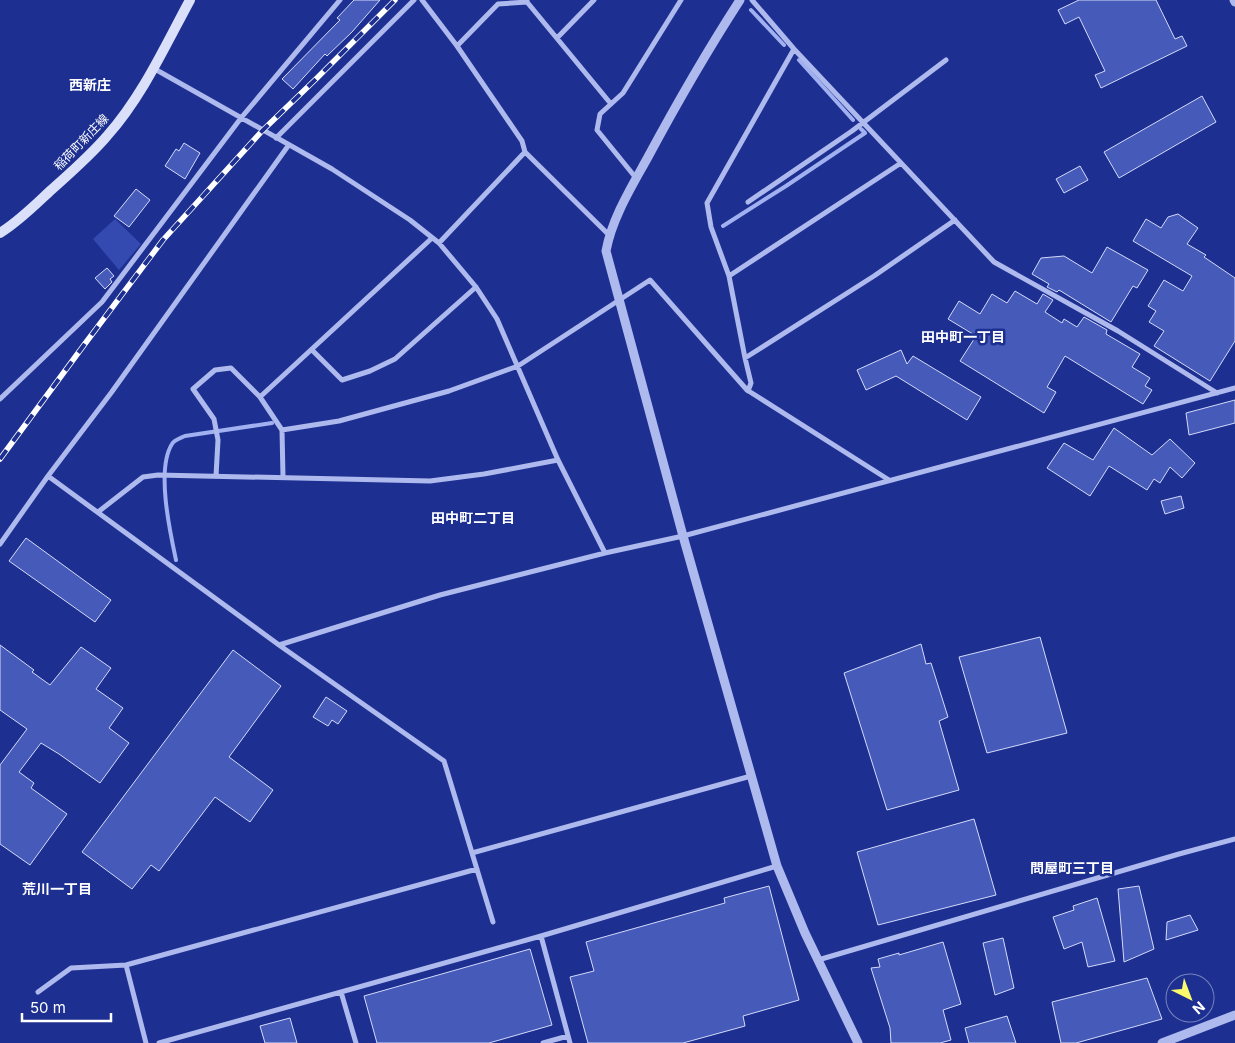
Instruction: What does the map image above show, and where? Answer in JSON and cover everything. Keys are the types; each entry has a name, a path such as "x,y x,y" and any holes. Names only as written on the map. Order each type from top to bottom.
{"main road":[{"name":"稲荷町新庄線","path":"0,234 78,166 108,136 133,101 153,68 190,0"}],"street":[{"path":"0,399 102,302 241,118 340,0"},
{"path":"276,138 414,0"},
{"path":"422,0 457,46 522,141 525,152 609,235"},
{"path":"557,38 594,0"},
{"path":"636,178 597,130 600,114 623,93 681,0"},
{"path":"740,0 678,99 636,178 609,235 606,251 683,536 777,866 805,933 858,1043"},
{"path":"752,0 794,49 994,262 1118,331 1217,393"},
{"path":"457,46 498,4 527,1 612,104"},
{"path":"748,391 751,383 729,276 711,227 707,203 794,49"},
{"path":"748,202 863,122 946,60"},
{"path":"153,68 288,146 332,169 410,220 439,244 476,287 497,319 558,460 605,553"},
{"path":"0,544 48,476 117,386 288,146"},
{"path":"439,244 525,152"},
{"path":"729,276 901,163"},
{"path":"746,358 874,276 955,220"},
{"path":"260,397 432,238"},
{"path":"282,430 339,421 449,391 518,366 650,280 748,391 889,480"},
{"path":"312,350 342,380 370,371 395,358 476,287"},
{"path":"216,476 218,440 214,419 193,389 215,370 231,368 260,397 282,430 283,478"},
{"path":"279,645 440,595 605,553 683,536 1235,388"},
{"path":"98,512 143,478 158,475 430,481 484,474 558,460"},
{"path":"48,476 279,645 444,761 493,922"},
{"path":"472,853 751,776"},
{"path":"818,960 1235,839"},
{"path":"159,1043 541,936 777,866"},
{"path":"38,992 71,968 126,965 477,869"},
{"path":"541,936 570,1043"},
{"path":"126,965 146,1043"},
{"path":"341,992 356,1043"},
{"path":"1162,1043 1235,1015"},
{"path":"543,1043 568,1036"}],"shaded area":[{"path":"115,219 141,244 119,270 93,239"}],"building":[{"path":"354,0 380,0 352,32 327,56 325,54 293,89 282,79 340,20 337,18"},
{"path":"1079,0 1156,0 1175,39 1182,36 1187,46 1101,88 1095,75 1105,71 1079,17 1065,24 1058,10"},
{"path":"1202,96 1216,122 1119,178 1104,152"},
{"path":"184,143 200,153 185,179 165,166 176,149 179,151"},
{"path":"1080,166 1088,180 1064,193 1056,179"},
{"path":"136,189 150,200 129,227 114,216"},
{"path":"1178,214 1198,228 1187,244 1206,255 1204,257 1235,278 1235,341 1210,381 1154,346 1164,331 1149,322 1156,311 1148,306 1164,280 1183,291 1192,276 1133,241 1146,219 1161,228 1168,217"},
{"path":"1107,247 1148,270 1137,288 1133,286 1111,322 1059,290 1057,292 1047,287 1049,284 1032,274 1041,258 1064,256 1092,273"},
{"path":"107,268 114,276 110,279 112,282 105,289 95,278"},
{"path":"1015,291 1037,304 1043,294 1053,300 1045,312 1062,323 1064,319 1077,327 1084,317 1107,330 1106,334 1140,354 1132,367 1150,378 1145,386 1152,390 1143,404 1065,356 1047,387 1056,392 1044,413 960,361 976,336 948,319 959,301 980,314 992,294 1007,303"},
{"path":"901,350 907,364 913,356 981,397 967,420 896,376 866,390 857,370"},
{"path":"1235,400 1235,423 1189,435 1186,413"},
{"path":"1114,428 1152,455 1170,439 1195,463 1182,478 1170,467 1160,483 1154,479 1147,490 1109,466 1090,496 1047,468 1064,443 1093,460"},
{"path":"1181,496 1184,508 1165,514 1161,501"},
{"path":"26,538 111,600 95,622 9,561"},
{"path":"1040,637 1067,733 987,753 959,657"},
{"path":"921,644 926,664 931,663 948,717 939,721 959,790 887,810 844,673"},
{"path":"0,645 34,670 32,672 50,685 81,647 111,668 96,689 123,708 109,728 129,743 100,783 41,743 19,772 34,783 31,788 67,814 30,865 0,844 0,765 27,729 0,710"},
{"path":"233,650 281,686 229,757 273,790 250,822 215,797 159,871 151,865 132,889 82,852"},
{"path":"326,697 347,711 338,724 332,720 328,726 313,717"},
{"path":"974,819 996,895 878,925 857,852"},
{"path":"769,886 799,1000 743,1016 745,1026 683,1043 588,1043 570,977 594,971 586,942 725,903 724,898"},
{"path":"1139,886 1154,949 1124,962 1118,889"},
{"path":"1097,898 1115,961 1088,967 1082,942 1064,949 1053,917 1074,910 1073,906"},
{"path":"1190,915 1198,930 1166,940 1167,922"},
{"path":"1003,938 1014,988 995,995 983,943"},
{"path":"943,942 961,1004 943,1010 951,1040 940,1043 891,1043 890,1028 871,968 880,967 878,959"},
{"path":"530,949 552,1025 489,1043 377,1043 364,996"},
{"path":"1147,978 1162,1019 1076,1043 1061,1043 1052,1002"},
{"path":"1007,1016 1016,1043 969,1043 965,1028"},
{"path":"290,1018 297,1043 265,1043 260,1026"}],"waterway":[{"path":"751,10 784,45"},
{"path":"799,60 853,120"},
{"path":"723,226 865,133 861,129"},
{"path":"176,560 168,518 165,484 167,455 173,443 185,436 272,423"}],"railway":[{"path":"0,459 163,240 262,131 395,0"}],"district":[{"name":"西新庄","path":"90,84"},
{"name":"田中町一丁目","path":"963,336"},
{"name":"田中町二丁目","path":"473,517"},
{"name":"問屋町三丁目","path":"1072,867"},
{"name":"荒川一丁目","path":"57,888"}]}
